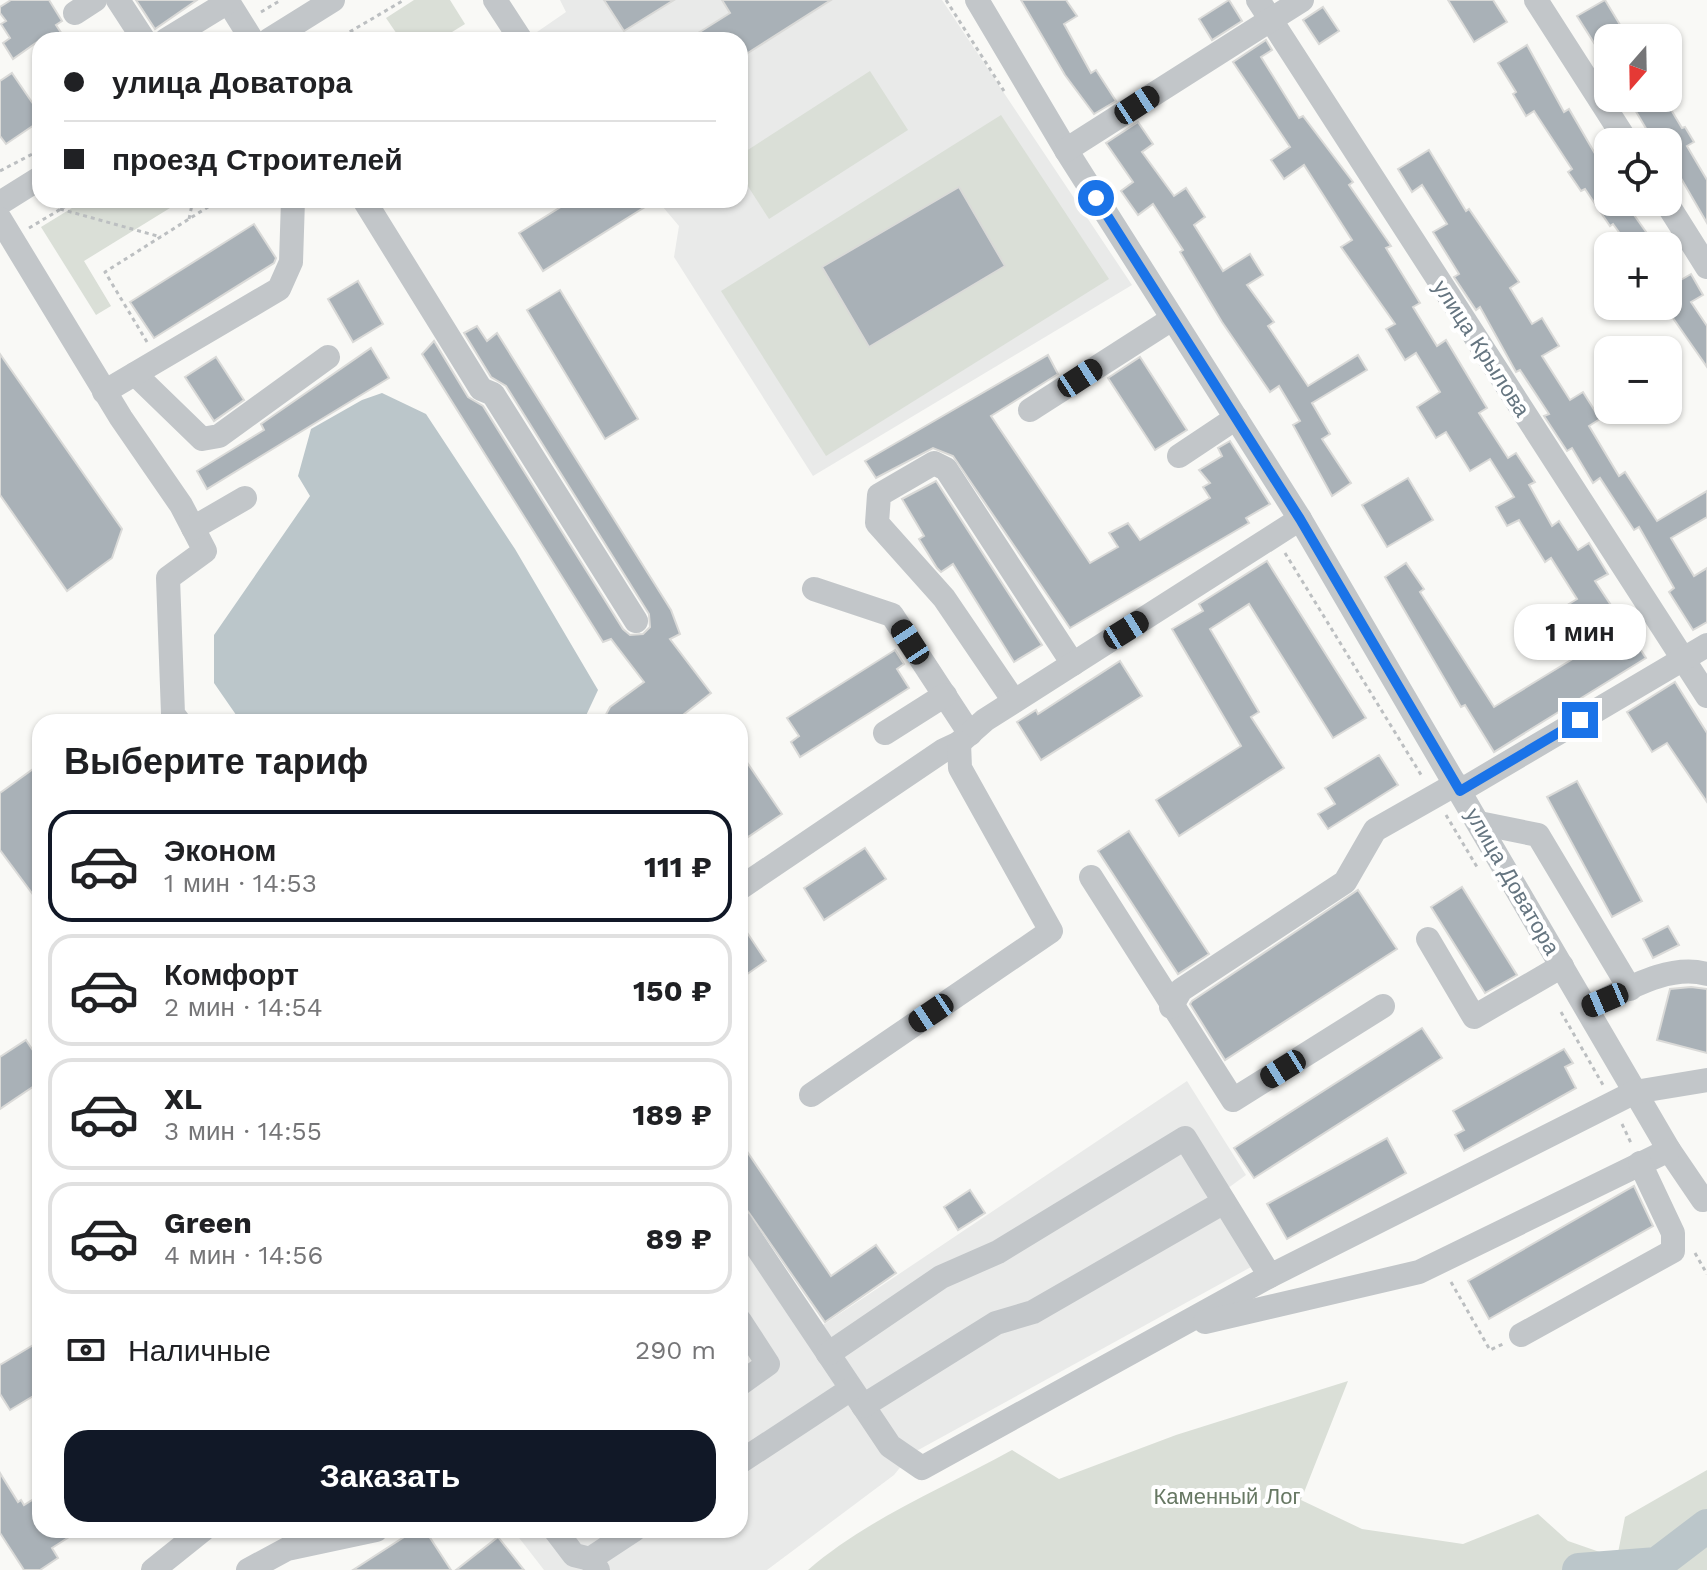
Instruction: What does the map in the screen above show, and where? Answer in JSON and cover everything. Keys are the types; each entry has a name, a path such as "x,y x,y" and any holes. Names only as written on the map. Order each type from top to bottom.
{"street":[{"path":"118,0 139,32"},
{"path":"282,32 333,0"},
{"path":"495,0 516,32"},
{"name":"улица Доватора","path":"977,0 1066,150 1236,418 1292,524 1458,787 1479,823 1552,972 1587,1008 1669,1150 1703,1200 1707,1199"},
{"path":"1066,150 1264,10 1302,0"},
{"path":"1536,0 1618,128"},
{"path":"179,32 228,1 247,32"},
{"name":"улица Крылова","path":"1264,10 1707,696"},
{"path":"0,203 32,183"},
{"path":"104,392 279,289 291,262 293,208"},
{"path":"369,208 481,389 493,394 636,621"},
{"path":"1675,216 1707,267"},
{"path":"0,219 104,392 205,551 168,578 173,714"},
{"path":"1030,410 1172,319"},
{"path":"135,374 202,439 219,436 328,357"},
{"path":"1179,456 1236,418"},
{"path":"1014,701 944,598 877,523 879,495 934,463 946,469 1073,664"},
{"path":"193,528 245,498"},
{"path":"748,883 964,739 1014,701 1292,524"},
{"path":"811,1095 1051,931 960,768 964,739 945,695 892,615 814,589"},
{"path":"1171,1007 1181,990 1345,882 1375,830 1434,796 1458,787 1707,645"},
{"path":"885,733 945,695"},
{"path":"1479,823 1538,835 1630,989"},
{"path":"1091,877 1233,1100 1383,1006"},
{"path":"1428,939 1474,1017 1552,972"},
{"path":"1587,1008 1687,969 1707,974"},
{"path":"748,1234 890,1446 922,1468 1270,1276 1635,1092 1707,1080"},
{"path":"828,1354 941,1277 998,1252 1185,1138 1270,1276"},
{"path":"1169,1331 1419,1272 1669,1150"},
{"path":"1521,1335 1673,1251 1673,1233 1640,1163"},
{"path":"748,1458 996,1323 1033,1312 1224,1202"},
{"path":"748,1333 768,1364 748,1378"},
{"path":"153,1570 193,1538"},
{"path":"248,1570 287,1549 339,1538"},
{"path":"561,1538 574,1555 594,1565 625,1538"}],"path":[{"path":"350,32 404,0"},
{"path":"946,0 1005,92"},
{"path":"0,171 32,154"},
{"path":"189,219 191,208"},
{"path":"157,360 105,272 206,208"},
{"path":"29,228 60,209 161,237"},
{"path":"1292,524 1284,551 1481,874"},
{"path":"1552,972 1640,1163"},
{"path":"1439,1262 1490,1350 1521,1335"}],"shaded area":[{"path":"560,0 942,0 1132,285 813,476 674,257 679,226 664,208 748,208 748,32 537,32 566,12"},
{"path":"382,393 426,414 515,549 598,690 587,714 235,714 214,683 214,635 310,496 298,476 311,429 362,400"},
{"path":"1187,1081 1246,1175 1213,1199 1251,1267 911,1454 894,1475 767,1570 544,1570 519,1538 748,1538 748,1247 808,1335"}],"green space":[{"path":"414,0 450,0 465,24 452,32 396,32 386,18"},
{"path":"870,71 908,130 769,219 748,186 748,150"},
{"path":"1001,115 1109,279 826,456 721,291"},
{"path":"72,208 170,208 84,261 111,306 96,315 41,227"},
{"name":"Каменный Лог","path":"1348,1381 1301,1500 1362,1529 1463,1544 1538,1514 1568,1541 1617,1558 1625,1517 1707,1470 1707,1570 808,1570 831,1551 881,1519 1012,1450 1059,1479 1176,1435"}],"building":[{"path":"11,0 49,0 62,21 56,25 61,32 32,32 32,46 13,59 3,43 10,38 1,24 6,21 0,7"},
{"path":"136,0 197,0 155,29"},
{"path":"604,0 674,0 624,31"},
{"path":"722,0 831,0 748,53 748,32 700,32 730,13"},
{"path":"1021,0 1066,0 1077,16 1064,24 1091,73 1096,70 1116,101 1094,114 1065,75"},
{"path":"1229,0 1242,21 1212,40 1199,19"},
{"path":"1448,0 1493,0 1507,22 1474,42"},
{"path":"1605,0 1620,24 1594,24 1594,43 1577,16"},
{"path":"1323,7 1339,31 1319,44 1303,20"},
{"path":"1266,40 1272,50 1261,57 1299,118 1303,116 1353,182 1349,185 1391,246 1386,248 1420,303 1413,307 1437,346 1446,340 1487,408 1479,413 1508,458 1516,453 1535,482 1529,485 1552,526 1559,521 1578,550 1589,543 1608,574 1595,581 1646,658 1494,752 1465,705 1461,707 1385,577 1406,563 1424,589 1420,592 1494,707 1589,649 1564,607 1577,599 1551,558 1545,562 1519,520 1507,526 1496,507 1514,497 1490,459 1470,471 1446,432 1436,438 1417,407 1440,392 1416,353 1405,360 1386,329 1395,324 1341,247 1352,240 1304,165 1284,179 1271,160 1290,147 1233,62"},
{"path":"1527,45 1564,112 1569,109 1594,152 1594,202 1585,189 1581,191 1568,172 1572,169 1534,111 1526,116 1498,63"},
{"path":"12,73 32,102 32,126 6,144 0,136 0,81"},
{"path":"1636,112 1672,112 1682,128 1646,128"},
{"path":"1138,122 1153,144 1142,152 1174,196 1186,188 1205,217 1194,225 1223,271 1250,254 1263,275 1247,285 1274,322 1268,326 1308,386 1358,355 1367,370 1312,403 1330,434 1322,439 1351,483 1332,496 1293,425 1300,421 1279,386 1270,392 1222,322 1180,252 1183,250 1153,204 1138,215 1121,191 1133,182 1106,143"},
{"path":"1685,127 1694,142 1687,146 1707,180 1707,223 1682,180 1682,128"},
{"path":"1429,150 1466,211 1469,209 1519,282 1510,288 1532,324 1542,318 1559,346 1542,356 1570,400 1583,392 1594,409 1594,423 1589,426 1619,476 1625,472 1657,521 1707,491 1707,517 1671,538 1694,576 1707,568 1707,622 1693,630 1669,592 1674,588 1639,527 1634,530 1600,478 1593,483 1572,448 1567,451 1544,416 1549,414 1520,370 1516,372 1480,307 1476,310 1454,277 1459,274 1433,232 1447,224 1422,185 1412,192 1398,169"},
{"path":"959,187 1005,266 869,347 822,267"},
{"path":"559,208 643,208 543,271 519,233"},
{"path":"1603,216 1635,216 1646,232 1619,232 1613,224 1610,226"},
{"path":"254,224 276,258 274,263 154,338 130,302"},
{"path":"1691,274 1703,295 1691,302 1707,326 1707,367 1674,320 1682,320 1682,279"},
{"path":"358,281 383,324 353,342 328,299"},
{"path":"560,290 638,419 605,439 527,310"},
{"path":"477,326 487,341 497,333 671,610 680,634 670,639 711,693 684,714 606,714 610,707 644,682 611,639 603,642 422,354 434,341 468,397 483,406 623,629 630,635 643,634 650,627 649,614 506,386 491,377 464,333"},
{"path":"371,348 389,378 207,489 197,471 264,430 261,424"},
{"path":"0,354 122,529 112,558 67,591 0,495"},
{"path":"1048,355 1058,374 991,416 1090,563 1118,547 1109,533 1128,523 1140,540 1210,498 1203,487 1210,483 1199,470 1222,456 1218,448 1230,441 1270,504 1246,518 1249,523 1070,628 953,456 933,448 876,478 865,461"},
{"path":"216,357 244,400 214,421 185,377"},
{"path":"1140,357 1187,430 1155,450 1108,378"},
{"path":"1408,478 1433,520 1387,547 1362,505"},
{"path":"936,481 1042,645 1014,662 953,564 941,572 919,539 924,536 902,499"},
{"path":"1267,561 1366,718 1333,738 1249,604 1210,629 1259,712 1251,717 1284,768 1179,836 1156,800 1241,746 1172,629 1203,611 1199,604"},
{"path":"895,650 904,664 897,669 909,688 800,757 791,742 799,736 787,718"},
{"path":"1120,661 1142,696 1041,760 1017,722 1036,710 1038,714"},
{"path":"1675,682 1707,733 1707,802 1667,743 1652,752 1627,712"},
{"path":"1379,755 1398,785 1328,829 1318,814 1335,804 1325,788"},
{"path":"748,764 782,814 748,837"},
{"path":"32,770 32,893 0,850 0,793"},
{"path":"1577,781 1642,901 1612,917 1547,797"},
{"path":"1129,831 1209,954 1178,974 1098,851"},
{"path":"865,848 886,879 824,920 804,888"},
{"path":"1462,887 1517,975 1485,993 1431,907"},
{"path":"1358,890 1397,949 1225,1060 1190,1004 1192,1001"},
{"path":"1668,926 1679,945 1653,958 1643,939"},
{"path":"748,934 766,961 748,973"},
{"path":"1670,989 1707,989 1707,1053 1657,1040"},
{"path":"1422,1028 1442,1058 1254,1178 1234,1148"},
{"path":"26,1040 32,1049 32,1087 0,1109 0,1057"},
{"path":"1564,1049 1573,1063 1565,1067 1576,1088 1464,1151 1455,1135 1464,1130 1453,1111"},
{"path":"1387,1138 1406,1173 1287,1239 1267,1204"},
{"path":"748,1153 831,1276 876,1245 896,1273 825,1322 748,1211"},
{"path":"1634,1186 1653,1226 1489,1319 1468,1281"},
{"path":"970,1190 985,1213 958,1230 944,1207"},
{"path":"32,1346 32,1397 10,1410 0,1394 0,1365"},
{"path":"0,1473 18,1502 21,1500 24,1505 32,1500 32,1538 68,1538 52,1548 58,1558 40,1570 24,1570 0,1533"},
{"path":"403,1538 430,1538 451,1570 353,1570"},
{"path":"499,1538 524,1570 456,1570"}],"waterway":[{"path":"1579,1570 1657,1564 1707,1526"}],"route":[{"path":"1096,198 1300,519 1460,791 1580,720"}]}
